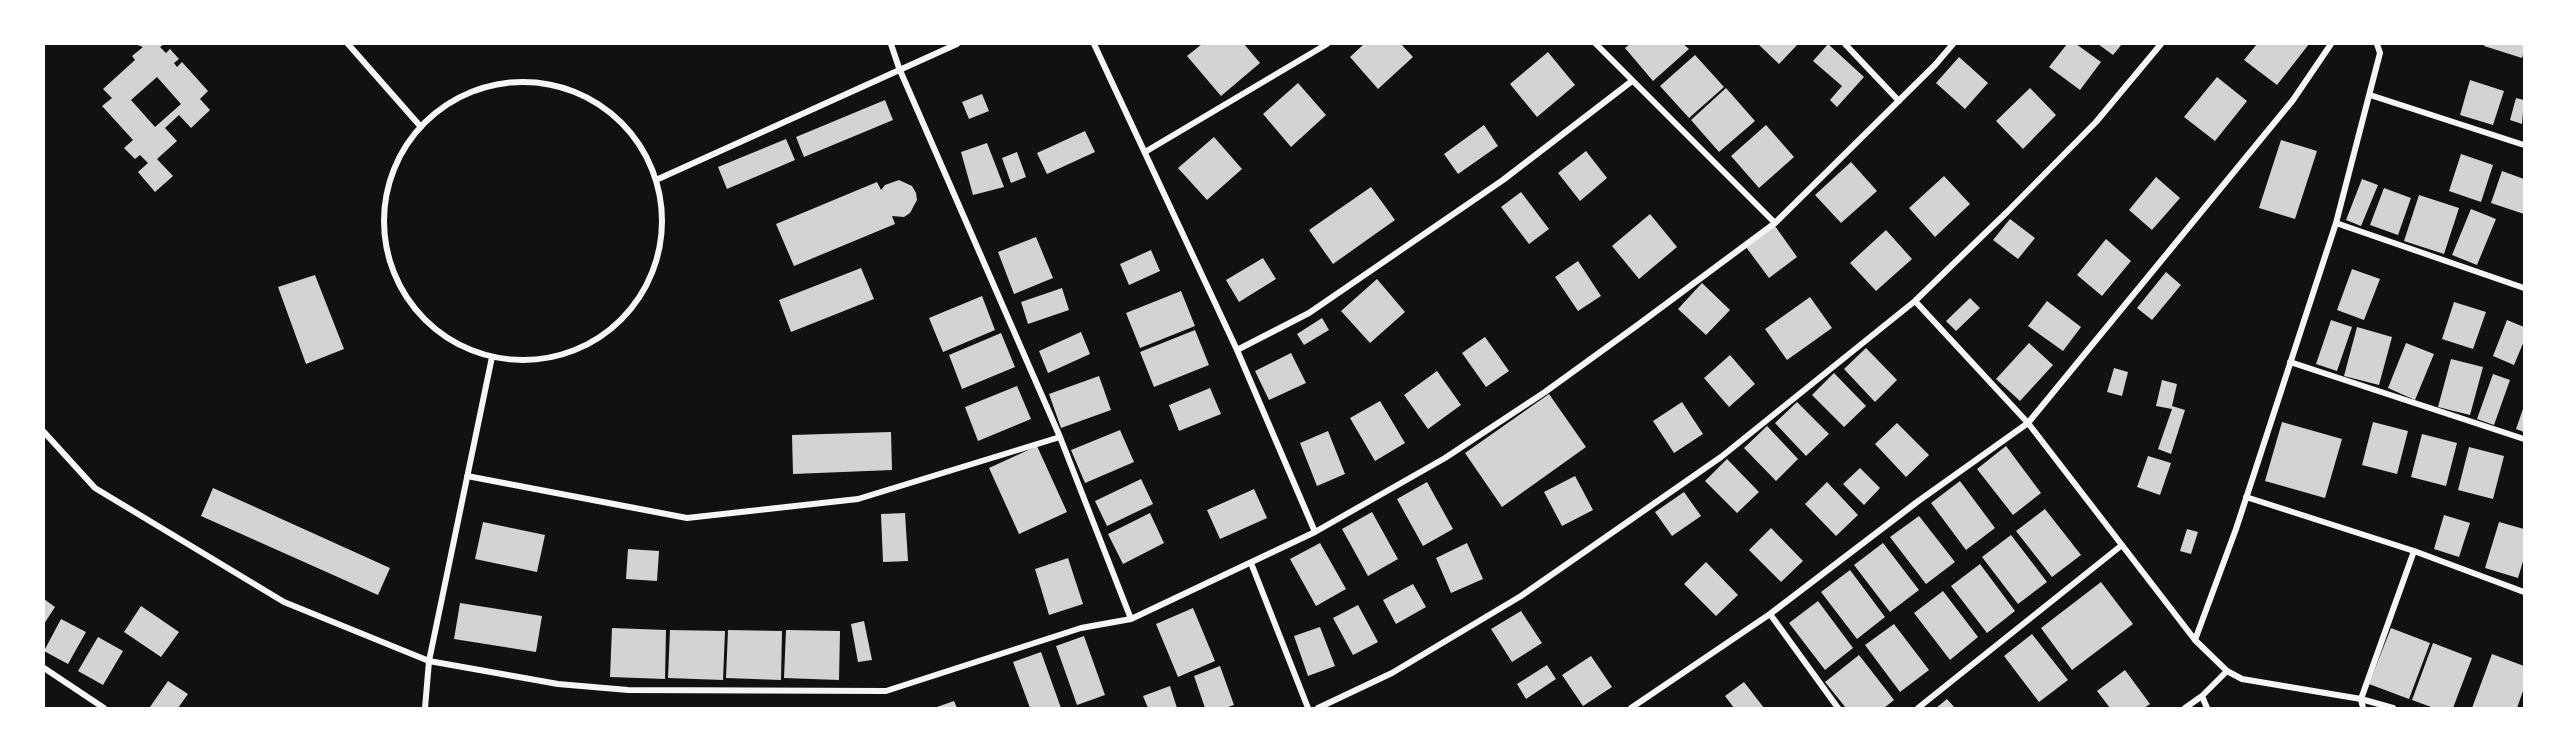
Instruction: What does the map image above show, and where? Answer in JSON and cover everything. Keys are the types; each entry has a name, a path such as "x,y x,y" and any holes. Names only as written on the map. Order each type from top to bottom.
{"street":[{"path":"348,44 421,127"},
{"path":"891,44 899,68 1060,437 1131,619"},
{"path":"656,180 899,68 957,44"},
{"path":"1094,44 1237,350 1315,532"},
{"path":"1145,152 1327,44"},
{"path":"1596,44 1775,223"},
{"path":"1845,44 1899,101"},
{"path":"44,432 95,488 284,602 429,661 558,684 628,690 886,691 1081,628 1131,619 1315,532 1445,458 1535,398 1697,283 1775,223 1935,65 1953,44"},
{"path":"1318,708 1392,673 1521,596 1721,457 1915,301 2096,122 2161,44"},
{"path":"1631,708 1770,614 1917,502 2028,423 2293,100 2331,44"},
{"path":"2195,640 2246,496 2336,224 2380,53 2377,44"},
{"path":"1237,350 1309,313 1503,180 1632,81"},
{"path":"523,83 554,86 574,92 610,112 638,142 656,180 662,221 656,262 643,290 625,315 592,341 564,353 533,360 492,357 463,346 436,330 408,300 390,263 384,222 390,181 398,161 421,127 454,101 492,86 523,83"},
{"path":"2370,95 2524,146"},
{"path":"2336,224 2524,288"},
{"path":"1915,301 2028,423 2195,640 2227,671 2242,679 2361,699 2392,708"},
{"path":"426,708 429,661 492,357"},
{"path":"2290,362 2524,439"},
{"path":"467,476 687,518 858,499 1060,437"},
{"path":"2246,496 2414,551 2524,592"},
{"path":"1918,708 2122,545"},
{"path":"2362,708 2361,699 2414,551"},
{"path":"1251,563 1308,708"},
{"path":"1770,614 1838,708"},
{"path":"44,668 104,708"},
{"path":"2186,708 2202,696 2227,671"},
{"path":"2202,696 2207,708"}],"building":[{"path":"135,44 164,44 160,47 166,53 170,49 179,59 174,63 177,67 182,62 208,91 200,99 210,110 191,128 179,115 165,128 177,141 157,159 173,176 155,192 138,172 148,163 140,155 135,159 124,148 133,140 102,106 112,98 103,89 135,60 132,56 143,47","holes":["157,77 181,104 155,127 131,100"]},
{"path":"1202,44 1244,44 1260,63 1221,96 1187,56"},
{"path":"1364,44 1401,44 1413,57 1378,89 1350,57"},
{"path":"1630,44 1683,44 1689,49 1653,81 1625,48"},
{"path":"1758,44 1798,44 1779,64"},
{"path":"1828,44 1864,77 1837,107 1830,100 1842,86 1813,61"},
{"path":"2067,44 2076,44 2101,62 2080,90 2049,67"},
{"path":"2098,44 2122,44 2113,55"},
{"path":"2257,44 2309,44 2277,85 2244,60"},
{"path":"2484,44 2524,44 2524,51 2522,58 2484,46"},
{"path":"1548,52 1575,85 1537,117 1510,84"},
{"path":"1695,55 1724,87 1689,118 1660,86"},
{"path":"1959,57 1988,83 1965,109 1936,83"},
{"path":"2217,77 2247,101 2215,141 2184,117"},
{"path":"2470,80 2504,91 2493,125 2460,115"},
{"path":"1298,83 1326,115 1291,147 1263,114"},
{"path":"1726,88 1755,121 1719,152 1691,120"},
{"path":"2030,88 2056,115 2023,149 1996,121"},
{"path":"982,94 989,111 969,119 962,102"},
{"path":"2516,98 2524,100 2522,124 2510,120"},
{"path":"885,100 893,120 804,157 796,137"},
{"path":"1484,125 1498,146 1458,174 1444,154"},
{"path":"1766,125 1794,157 1759,188 1731,156"},
{"path":"1085,131 1095,152 1047,174 1037,153"},
{"path":"1214,137 1242,169 1207,200 1178,168"},
{"path":"786,139 795,160 727,189 718,167"},
{"path":"2281,140 2317,151 2295,219 2259,208"},
{"path":"987,143 1004,187 973,195 961,152"},
{"path":"1586,151 1607,178 1580,201 1558,173"},
{"path":"1017,152 1026,177 1011,183 1002,158"},
{"path":"2461,154 2493,165 2481,202 2449,191"},
{"path":"1851,162 1877,191 1841,223 1815,195"},
{"path":"2502,171 2524,179 2524,214 2491,203"},
{"path":"1944,176 1970,204 1935,237 1909,208"},
{"path":"2156,177 2180,198 2152,230 2129,210"},
{"path":"2362,179 2378,185 2361,226 2346,220"},
{"path":"899,180 912,186 916,193 917,200 910,213 904,217 892,216 895,224 794,266 776,224 877,182 881,190 885,185"},
{"path":"1371,187 1395,220 1333,264 1309,230"},
{"path":"2384,188 2411,198 2398,235 2370,225"},
{"path":"1521,192 1549,229 1529,244 1501,207"},
{"path":"2419,195 2459,208 2444,254 2404,241"},
{"path":"2471,209 2496,219 2477,265 2452,255"},
{"path":"1650,214 1677,247 1639,279 1612,246"},
{"path":"2010,219 2035,238 2018,259 1993,240"},
{"path":"1775,226 1797,257 1769,278 1746,247"},
{"path":"1886,230 1912,259 1876,291 1850,263"},
{"path":"1036,237 1053,278 1014,294 998,252"},
{"path":"2106,239 2131,261 2102,296 2077,275"},
{"path":"1151,250 1160,271 1129,285 1120,264"},
{"path":"1263,258 1276,279 1239,302 1226,280"},
{"path":"1578,261 1601,296 1578,311 1555,277"},
{"path":"861,268 874,299 791,332 779,300"},
{"path":"2352,269 2380,279 2364,320 2337,310"},
{"path":"2166,272 2181,285 2152,320 2137,308"},
{"path":"315,275 344,349 306,364 278,287"},
{"path":"1377,279 1405,312 1370,343 1341,311"},
{"path":"1702,283 1730,310 1706,335 1678,309"},
{"path":"1062,288 1069,310 1028,324 1021,302"},
{"path":"1181,291 1195,326 1140,348 1126,313"},
{"path":"982,296 995,330 943,352 929,318"},
{"path":"1810,297 1832,328 1787,360 1765,329"},
{"path":"1970,298 1980,308 1956,331 1946,321"},
{"path":"2047,301 2081,327 2063,351 2028,326"},
{"path":"2454,302 2486,312 2473,349 2442,339"},
{"path":"1322,318 1329,330 1304,345 1297,334"},
{"path":"2331,320 2352,327 2337,371 2316,364"},
{"path":"2507,320 2524,327 2524,341 2514,365 2493,356"},
{"path":"2357,327 2392,337 2379,385 2344,376"},
{"path":"1195,330 1209,365 1154,387 1140,352"},
{"path":"1081,332 1090,354 1048,373 1039,351"},
{"path":"1001,333 1015,367 962,389 949,355"},
{"path":"1485,337 1509,371 1486,387 1462,353"},
{"path":"2029,343 2053,365 2020,401 1996,379"},
{"path":"2406,343 2434,354 2415,400 2388,388"},
{"path":"1866,348 1897,380 1875,402 1844,369"},
{"path":"1291,353 1306,383 1269,400 1255,371"},
{"path":"1730,355 1755,384 1729,407 1704,378"},
{"path":"2451,359 2483,367 2470,415 2438,407"},
{"path":"2114,368 2128,372 2122,396 2107,392"},
{"path":"1437,371 1461,405 1428,429 1404,395"},
{"path":"1834,373 1866,406 1844,427 1812,395"},
{"path":"2493,374 2510,380 2494,425 2477,419"},
{"path":"1099,376 1111,410 1061,428 1049,394"},
{"path":"2162,380 2177,384 2172,406 2185,410 2171,454 2158,449 2172,409 2156,406"},
{"path":"1017,386 1031,419 978,441 965,407"},
{"path":"1210,388 1221,414 1179,431 1169,405"},
{"path":"1549,394 1586,447 1502,507 1465,453"},
{"path":"1380,401 1405,443 1375,461 1350,418"},
{"path":"1682,402 1703,434 1674,453 1653,421"},
{"path":"1797,402 1829,434 1806,456 1775,423"},
{"path":"2524,406 2524,432 2516,429"},
{"path":"2282,422 2342,439 2325,498 2265,481"},
{"path":"2373,422 2408,431 2397,474 2362,465"},
{"path":"1897,423 1929,455 1906,477 1875,444"},
{"path":"1767,426 1798,459 1776,481 1744,448"},
{"path":"1120,430 1134,462 1085,483 1071,450"},
{"path":"1328,431 1345,474 1317,486 1300,443"},
{"path":"891,432 892,470 793,474 792,435"},
{"path":"2422,434 2457,443 2446,486 2411,477"},
{"path":"1037,446 1067,512 1019,534 989,468"},
{"path":"2006,446 2041,493 2013,515 1977,469"},
{"path":"2469,447 2504,456 2493,499 2458,490"},
{"path":"2148,456 2171,463 2160,495 2137,487"},
{"path":"1727,459 1759,492 1737,513 1705,481"},
{"path":"1860,468 1880,488 1864,505 1843,484"},
{"path":"1575,476 1593,510 1562,526 1544,492"},
{"path":"1141,479 1153,504 1107,526 1095,501"},
{"path":"1960,481 1995,528 1966,550 1931,503"},
{"path":"1427,482 1453,529 1423,546 1397,499"},
{"path":"1827,482 1858,515 1836,536 1805,504"},
{"path":"213,488 390,568 378,595 201,516"},
{"path":"1254,489 1267,518 1220,539 1207,510"},
{"path":"1684,492 1701,516 1672,536 1655,512"},
{"path":"2045,509 2081,555 2052,577 2016,531"},
{"path":"1372,512 1398,559 1368,576 1342,529"},
{"path":"905,513 908,561 883,562 881,514"},
{"path":"1150,513 1164,543 1123,564 1108,534"},
{"path":"2444,515 2470,523 2459,557 2434,549"},
{"path":"1919,516 1955,562 1926,584 1890,537"},
{"path":"483,522 545,535 537,572 475,559"},
{"path":"2499,522 2524,529 2524,558 2518,578 2485,568"},
{"path":"1771,528 1803,561 1781,582 1749,550"},
{"path":"2187,529 2198,532 2191,554 2180,551"},
{"path":"2011,535 2047,582 2018,604 1982,557"},
{"path":"1320,543 1346,589 1316,606 1290,559"},
{"path":"1467,543 1483,579 1451,593 1436,558"},
{"path":"1883,543 1919,590 1890,612 1854,565"},
{"path":"628,549 659,551 657,581 626,579"},
{"path":"1068,558 1083,604 1049,615 1035,569"},
{"path":"1706,562 1738,595 1716,616 1684,584"},
{"path":"1980,564 2015,611 1987,633 1951,586"},
{"path":"1850,570 1885,617 1857,639 1821,592"},
{"path":"2101,582 2133,624 2072,670 2041,628"},
{"path":"1413,584 1426,607 1396,624 1383,600"},
{"path":"1943,591 1978,637 1950,660 1914,613"},
{"path":"44,599 55,607 44,624"},
{"path":"1818,601 1853,648 1825,670 1789,623"},
{"path":"460,603 542,616 536,652 454,639"},
{"path":"1358,605 1378,642 1353,655 1333,618"},
{"path":"141,606 179,632 161,657 124,632"},
{"path":"1193,608 1215,661 1178,677 1156,624"},
{"path":"1521,611 1542,643 1512,662 1491,629"},
{"path":"61,619 86,632 68,664 44,651"},
{"path":"864,621 872,660 858,662 851,624"},
{"path":"1894,624 1929,670 1900,692 1865,645"},
{"path":"1320,627 1335,666 1308,676 1294,636"},
{"path":"612,628 666,630 665,679 610,677"},
{"path":"2391,628 2430,643 2409,699 2369,684"},
{"path":"670,630 725,631 723,680 668,678"},
{"path":"728,630 782,631 781,680 726,678"},
{"path":"786,630 840,631 839,680 784,678"},
{"path":"2032,634 2068,680 2039,702 2004,656"},
{"path":"1084,636 1105,695 1077,705 1056,646"},
{"path":"98,637 123,651 103,685 78,671"},
{"path":"2433,643 2472,658 2453,708 2434,708 2412,700"},
{"path":"1041,652 1061,708 1030,708 1013,662"},
{"path":"2492,654 2524,666 2524,688 2517,708 2472,708"},
{"path":"1859,655 1894,700 1884,708 1846,708 1825,682"},
{"path":"1591,656 1612,687 1583,706 1562,675"},
{"path":"1547,665 1556,679 1526,699 1517,684"},
{"path":"1220,666 1234,705 1225,708 1205,708 1194,676"},
{"path":"2125,670 2150,704 2144,708 2110,708 2097,691"},
{"path":"168,681 188,694 178,708 150,707"},
{"path":"1744,682 1764,708 1734,708 1725,696"},
{"path":"1170,686 1177,708 1148,708 1143,696"},
{"path":"1947,699 1955,708 1936,708"},
{"path":"954,701 957,708 934,708"}]}
